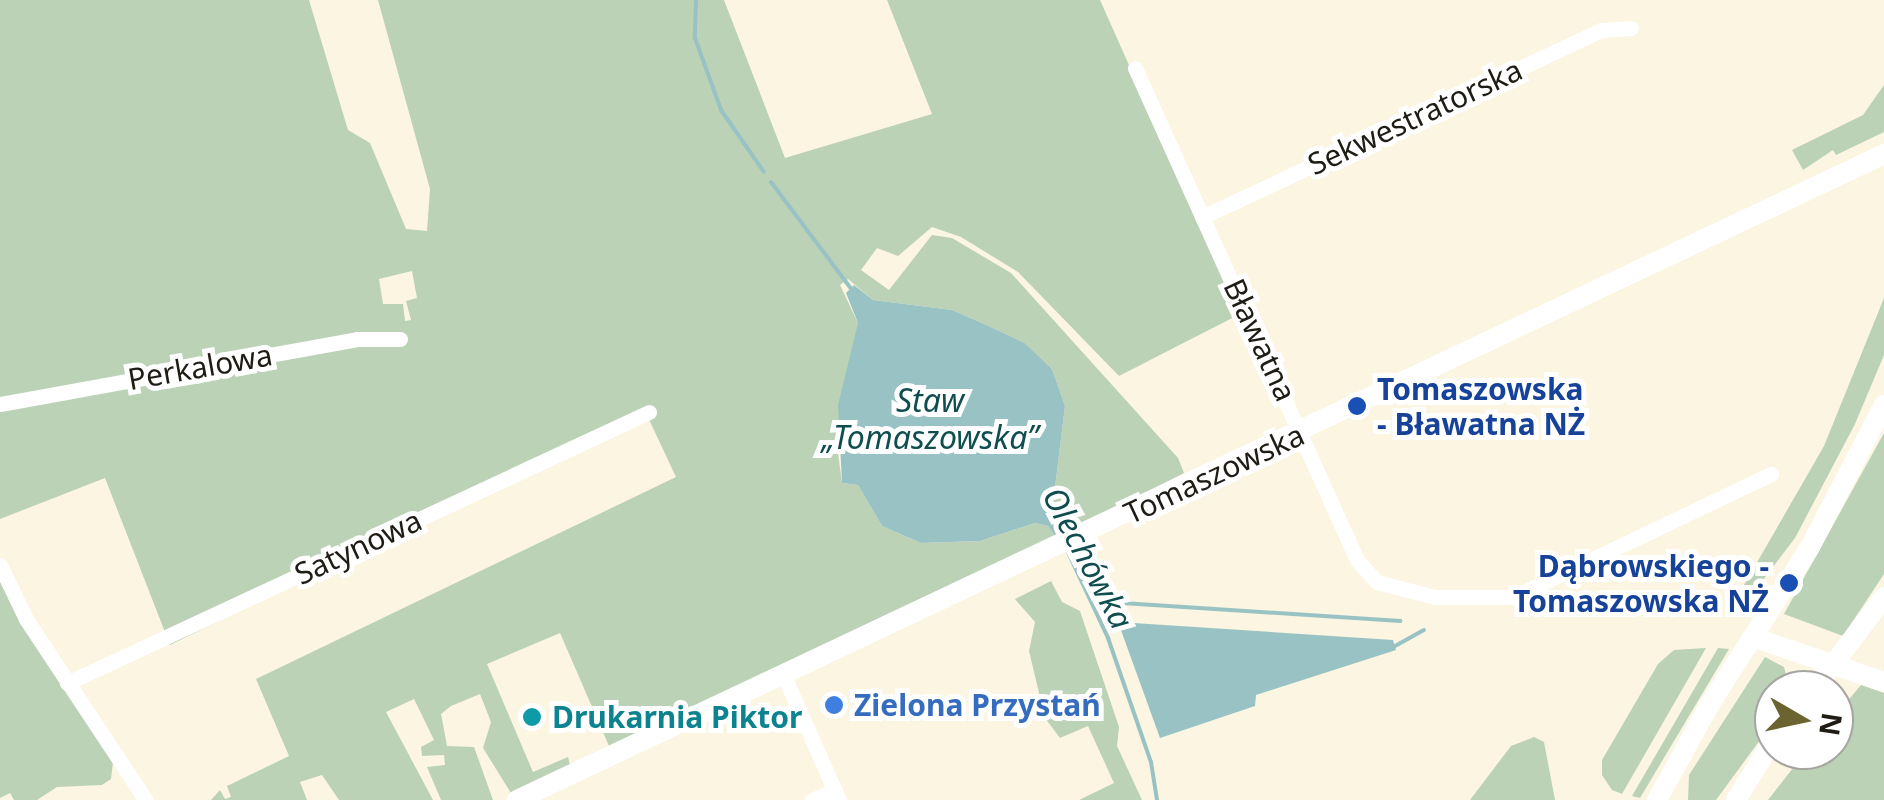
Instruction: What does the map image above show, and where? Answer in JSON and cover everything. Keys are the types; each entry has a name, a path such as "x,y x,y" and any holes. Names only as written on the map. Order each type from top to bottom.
{"street":[{"name":"Sekwestratorska","path":"1202,217 1601,30 1631,28"},
{"name":"Bławatna","path":"1135,68 1357,560 1378,582 1435,598 1495,600 1522,594 1771,474"},
{"name":"Tomaszowska","path":"517,800 1062,546 1884,154"},
{"name":"Tomaszowska","path":"1855,170 1884,163"},
{"name":"Perkalowa","path":"0,404 357,339 400,339"},
{"path":"1657,800 1710,704 1755,638 1837,501 1884,405"},
{"name":"Satynowa","path":"67,683 649,412"},
{"path":"0,565 11,594 146,800"},
{"path":"1830,670 1884,596"},
{"path":"1755,638 1884,682"},
{"path":"784,676 837,795 812,800"},
{"path":"1736,800 1755,770"}],"green space":[{"path":"0,0 309,0 348,130 370,143 406,229 427,231 430,189 378,0 724,0 785,158 932,114 887,0 1100,0 1240,314 1119,376 1018,272 961,237 932,227 898,256 877,248 861,270 889,290 932,235 952,238 1011,273 1178,458 1184,473 1069,532 1053,504 1065,406 1052,369 1025,343 982,323 952,310 873,300 848,279 840,285 858,323 837,445 842,483 858,485 882,526 921,543 980,541 1035,523 1048,526 1057,539 609,746 560,633 487,664 533,772 568,757 570,765 511,793 483,748 491,722 480,694 451,706 441,714 447,746 474,747 493,800 441,800 427,767 445,765 444,755 422,756 421,747 434,740 414,699 386,712 433,800 339,800 322,775 300,782 307,800 211,800 220,790 225,799 231,797 227,786 289,756 256,679 676,477 645,411 170,645 105,478 0,519","holes":["412,271 417,298 406,301 411,320 405,321 403,304 383,304 379,279"]},
{"path":"1884,85 1884,132 1836,155 1833,150 1803,170 1792,150 1863,115"},
{"path":"1884,298 1884,355 1855,424 1795,538 1747,601 1744,585 1824,446"},
{"path":"1884,433 1884,574 1843,636 1784,614"},
{"path":"0,576 113,762 111,779 102,785 57,787 37,800 14,800 10,793 0,798"},
{"path":"1051,581 1062,602 1080,611 1119,727 1117,746 1142,800 1079,800 1114,783 1088,726 1060,738 1045,718 1029,651 1035,622 1015,599"},
{"path":"1706,648 1622,794 1612,790 1602,775 1602,760 1658,664 1674,650"},
{"path":"1718,648 1729,649 1640,798 1632,796"},
{"path":"1765,657 1785,670 1757,670"},
{"path":"1754,674 1754,748 1716,800 1688,800 1689,775"},
{"path":"1861,685 1884,693 1884,800 1768,800 1791,770 1854,770 1854,693"},
{"path":"1534,737 1544,742 1555,800 1470,800 1511,746"}],"water":[{"name":"Staw „Tomaszowska”","path":"854,285 873,300 952,310 1025,343 1052,369 1065,406 1053,504 1064,536 1057,539 1048,526 1035,523 980,541 921,543 882,526 858,485 842,483 838,405 858,323 846,293"},
{"path":"1118,622 1393,640 1396,650 1256,695 1255,706 1160,738"}],"waterway":[{"name":"Olechówka","path":"696,0 695,38 721,110 764,172"},
{"name":"Olechówka","path":"771,182 855,294"},
{"name":"Olechówka","path":"1065,546 1108,638 1151,762 1157,800"},
{"path":"1089,591 1107,602 1400,621"},
{"path":"1395,646 1424,630"}],"place":[{"name":"Tomaszowska - Bławatna NŻ","path":"1357,406"},
{"name":"Dąbrowskiego - Tomaszowska NŻ","path":"1789,583"},
{"name":"Zielona Przystań","path":"834,705"},
{"name":"Drukarnia Piktor","path":"532,717"}]}
